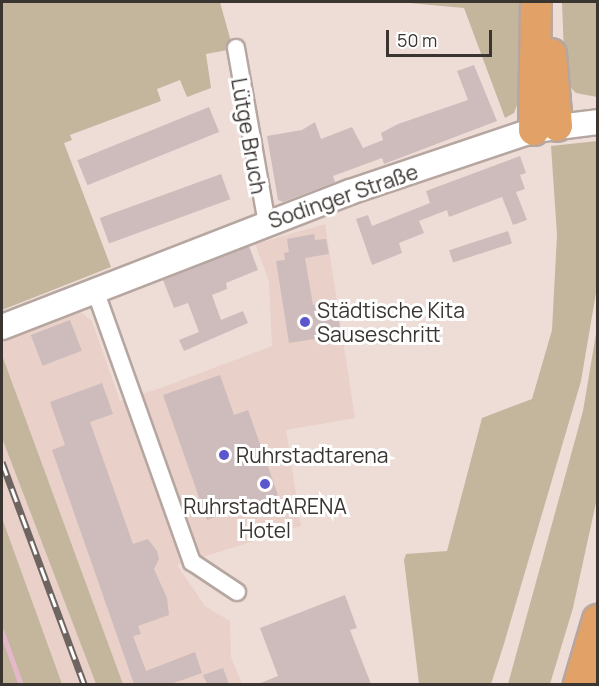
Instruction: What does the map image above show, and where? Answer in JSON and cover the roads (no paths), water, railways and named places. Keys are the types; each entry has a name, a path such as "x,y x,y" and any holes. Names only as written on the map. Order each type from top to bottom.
{"highway":[{"path":"536,2 546,128"},
{"path":"546,128 550,2"},
{"path":"579,684 597,620"}],"street":[{"name":"Lütge Bruch","path":"236,48 267,223"},
{"name":"Sodinger Straße","path":"2,327 267,223 546,128 597,122"},
{"path":"95,290 192,562 237,592"}],"waterway":[{"path":"2,631 21,684"}],"railway":[{"path":"2,462 84,684"}],"place":[{"name":"Städtische Kita Sauseschritt","path":"305,322"},
{"name":"Ruhrstadtarena","path":"224,455"},
{"name":"RuhrstadtARENA Hotel","path":"265,484"}]}
